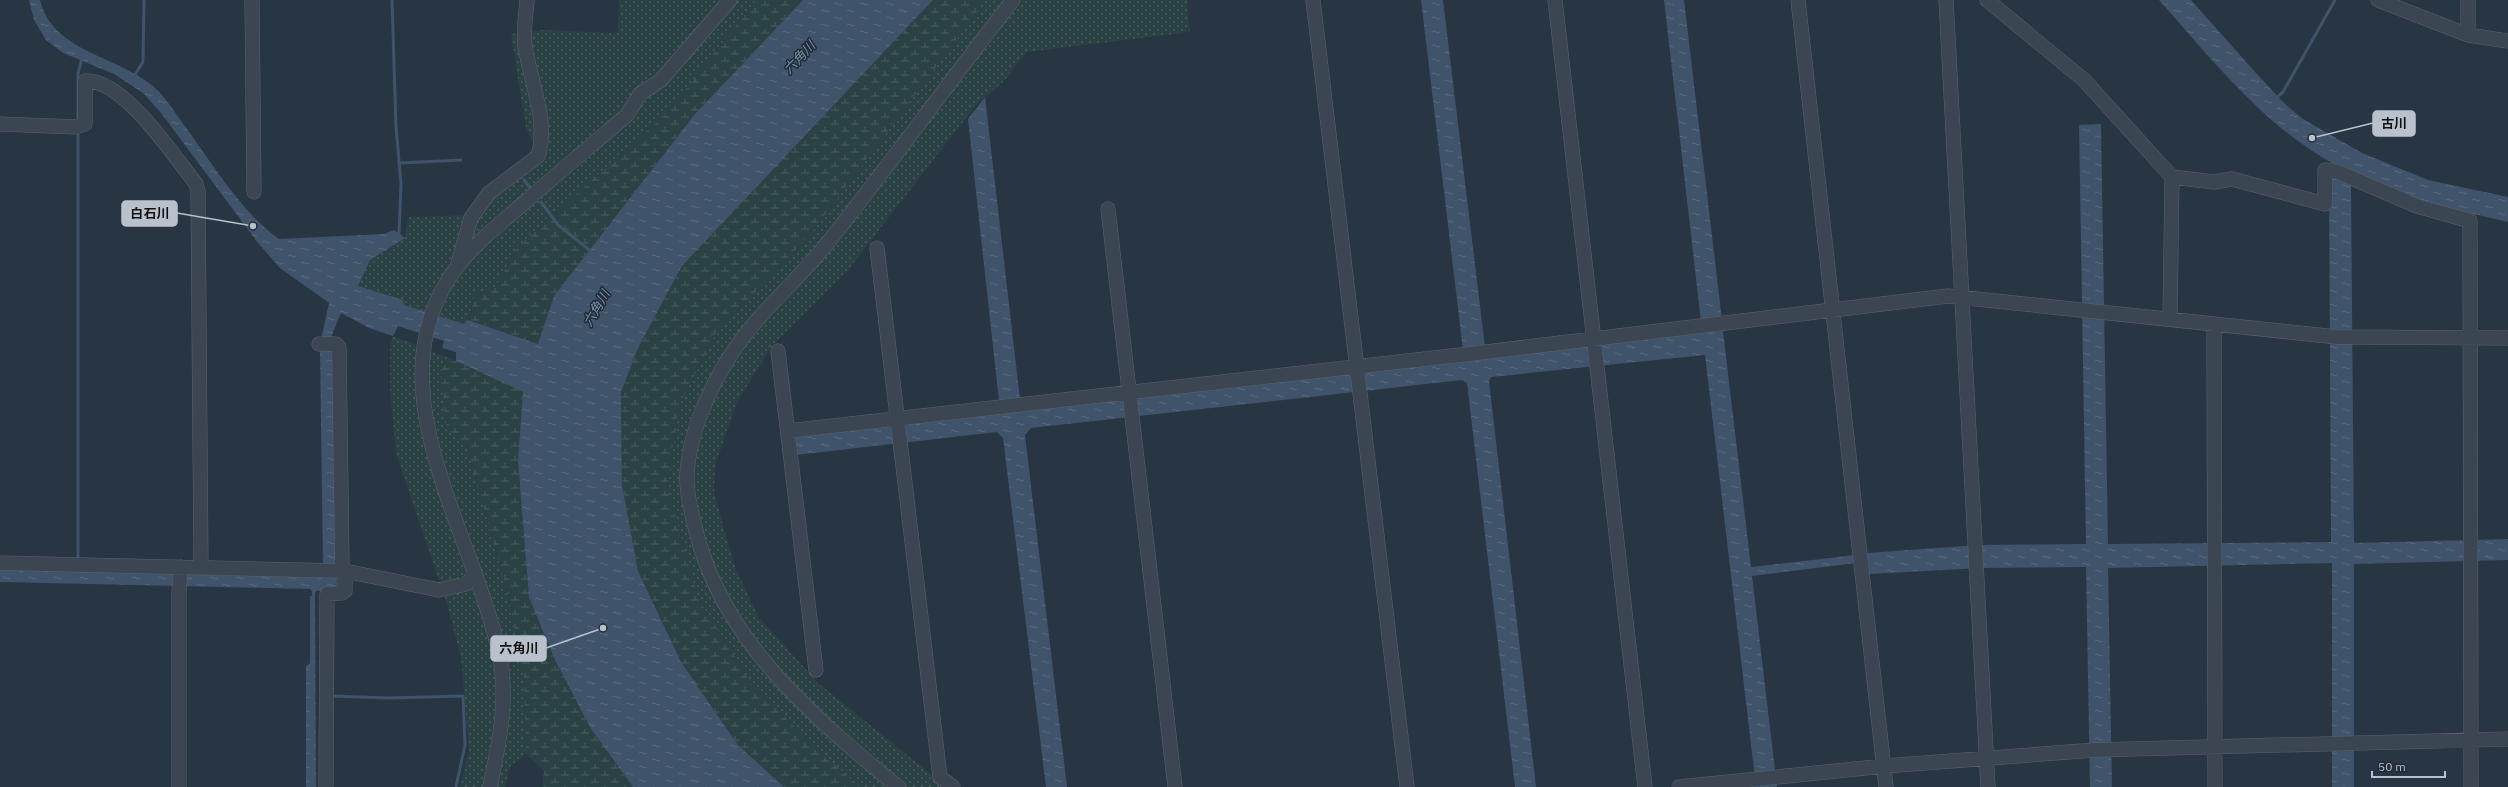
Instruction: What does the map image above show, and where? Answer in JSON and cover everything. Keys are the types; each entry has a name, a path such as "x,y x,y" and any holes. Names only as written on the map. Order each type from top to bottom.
{"street":[{"path":"252,0 254,192"},
{"path":"457,267 471,218 489,193 538,156 541,147 539,119 525,45 527,0"},
{"path":"490,787 501,735 504,708 502,681 495,635 452,513 433,448 423,393 422,345 434,307 457,267 488,234 627,115 640,94 661,80 730,0"},
{"path":"898,787 834,735 796,699 764,663 735,623 712,581 699,546 687,489 688,458 701,417 730,356 746,334 825,246 1012,0"},
{"path":"1313,0 1406,787"},
{"path":"1555,0 1645,787"},
{"path":"1798,0 1832,310 1885,766 1886,787"},
{"path":"1946,0 1963,296 1988,787"},
{"path":"1986,0 2084,80 2172,177 2214,182 2232,179 2325,204 2325,170 2344,174 2417,206 2470,221 2471,787"},
{"path":"2378,0 2468,35 2508,41"},
{"path":"2468,0 2468,35"},
{"path":"0,124 78,126 85,124 85,81 92,81 114,92 137,109 196,184 198,191 201,568"},
{"path":"2170,318 2172,177"},
{"path":"1108,209 1175,787"},
{"path":"877,248 897,428 940,777 953,787"},
{"path":"788,431 897,428 1011,405 1131,402 1357,377 1473,353 1596,350 1712,326 1832,310 1963,296 2342,337 2508,338"},
{"path":"2214,324 2216,787"},
{"path":"319,344 336,344 339,347 342,564 335,571"},
{"path":"778,351 816,670"},
{"path":"0,563 181,569 201,568 335,571 439,590 466,584 475,575"},
{"path":"179,787 179,599 181,588 181,569"},
{"path":"326,787 327,594 342,593 345,590 335,571"},
{"path":"1679,787 1987,757 2100,750 2508,739"}],"green space":[{"path":"619,0 756,0 667,113 516,248 496,287 475,294 468,320 464,324 404,305 403,300 358,286 369,260 405,238 409,217 465,215 525,161 534,143 526,128 511,34 542,30 618,33"},
{"path":"756,0 803,0 695,114 554,296 538,344 469,320 475,294 496,287 516,248 667,113"},
{"path":"933,0 986,0 809,236 716,333 680,404 667,486 698,598 754,688 859,787 784,787 738,745 681,662 638,571 622,485 621,392 638,348 682,266"},
{"path":"986,0 1187,0 1190,32 1027,52 1004,81 976,105 848,270 772,346 737,402 715,466 714,493 735,567 758,616 818,683 947,787 859,787 754,688 698,598 667,486 680,404 716,333 809,236"},
{"path":"393,336 456,361 443,363 447,427 468,449 509,599 524,680 526,754 510,767 505,787 460,787 469,751 461,657 446,601 396,454 390,391 390,346"},
{"path":"456,361 523,392 591,729 633,787 542,787 544,771 526,754 524,680 509,599 468,449 447,428 441,385 443,363"}],"water":[{"path":"29,0 40,0 47,17 57,30 70,41 85,50 134,73 154,87 168,102 227,186 251,214 279,239 384,234 394,230 405,238 370,260 358,286 403,300 404,305 464,324 468,320 538,344 554,296 695,114 803,0 933,0 682,266 638,348 621,392 622,485 638,571 681,662 738,745 784,787 633,787 591,729 555,660 529,597 518,460 523,392 456,361 456,352 442,348 444,341 398,326 393,336 369,328 341,313 332,335 337,590 315,591 316,787 306,787 306,666 310,663 310,596 312,596 312,591 310,589 0,582 0,569 323,566 320,350 322,350 322,335 329,303 280,268 258,243 161,113 143,93 114,74 63,53 46,40 34,20"},
{"path":"1421,0 1443,0 1485,347 1600,345 1711,332 1709,321 1701,322 1664,0 1684,0 1722,320 1714,321 1715,332 1723,331 1751,567 1855,555 1867,556 1867,553 1979,545 2086,544 2079,125 2101,124 2108,544 2331,542 2329,173 2343,169 2290,135 2266,115 2222,71 2159,0 2191,0 2286,105 2303,119 2362,153 2428,180 2508,197 2508,222 2351,185 2354,543 2508,539 2508,560 2354,564 2354,736 2346,737 2346,750 2354,750 2354,787 2332,787 2332,751 2341,750 2332,737 2332,563 2108,568 2112,787 2090,787 2086,567 1980,568 1869,574 1868,560 1856,563 1752,576 1777,787 1756,787 1705,355 1491,377 1489,381 1536,787 1515,787 1467,383 1462,380 1031,428 1025,435 1067,787 1046,787 1003,438 997,432 796,455 795,436 902,423 999,401 968,119 985,97 1020,399 1135,397 1362,371 1463,350"}],"waterway":[{"path":"134,76 143,62 144,0"},
{"path":"392,0 396,127 401,184 399,234 397,235"},
{"path":"2275,99 2283,92 2335,0"},
{"path":"78,122 78,74 82,58"},
{"path":"78,131 78,562"},
{"path":"400,163 461,160"},
{"path":"524,180 531,189"},
{"path":"541,202 558,225 592,252"},
{"path":"331,696 389,698 463,696 465,745 456,787"}],"place":[{"name":"古川","path":"2312,138"},
{"name":"白石川","path":"253,226"},
{"name":"六角川","path":"603,628"}]}
